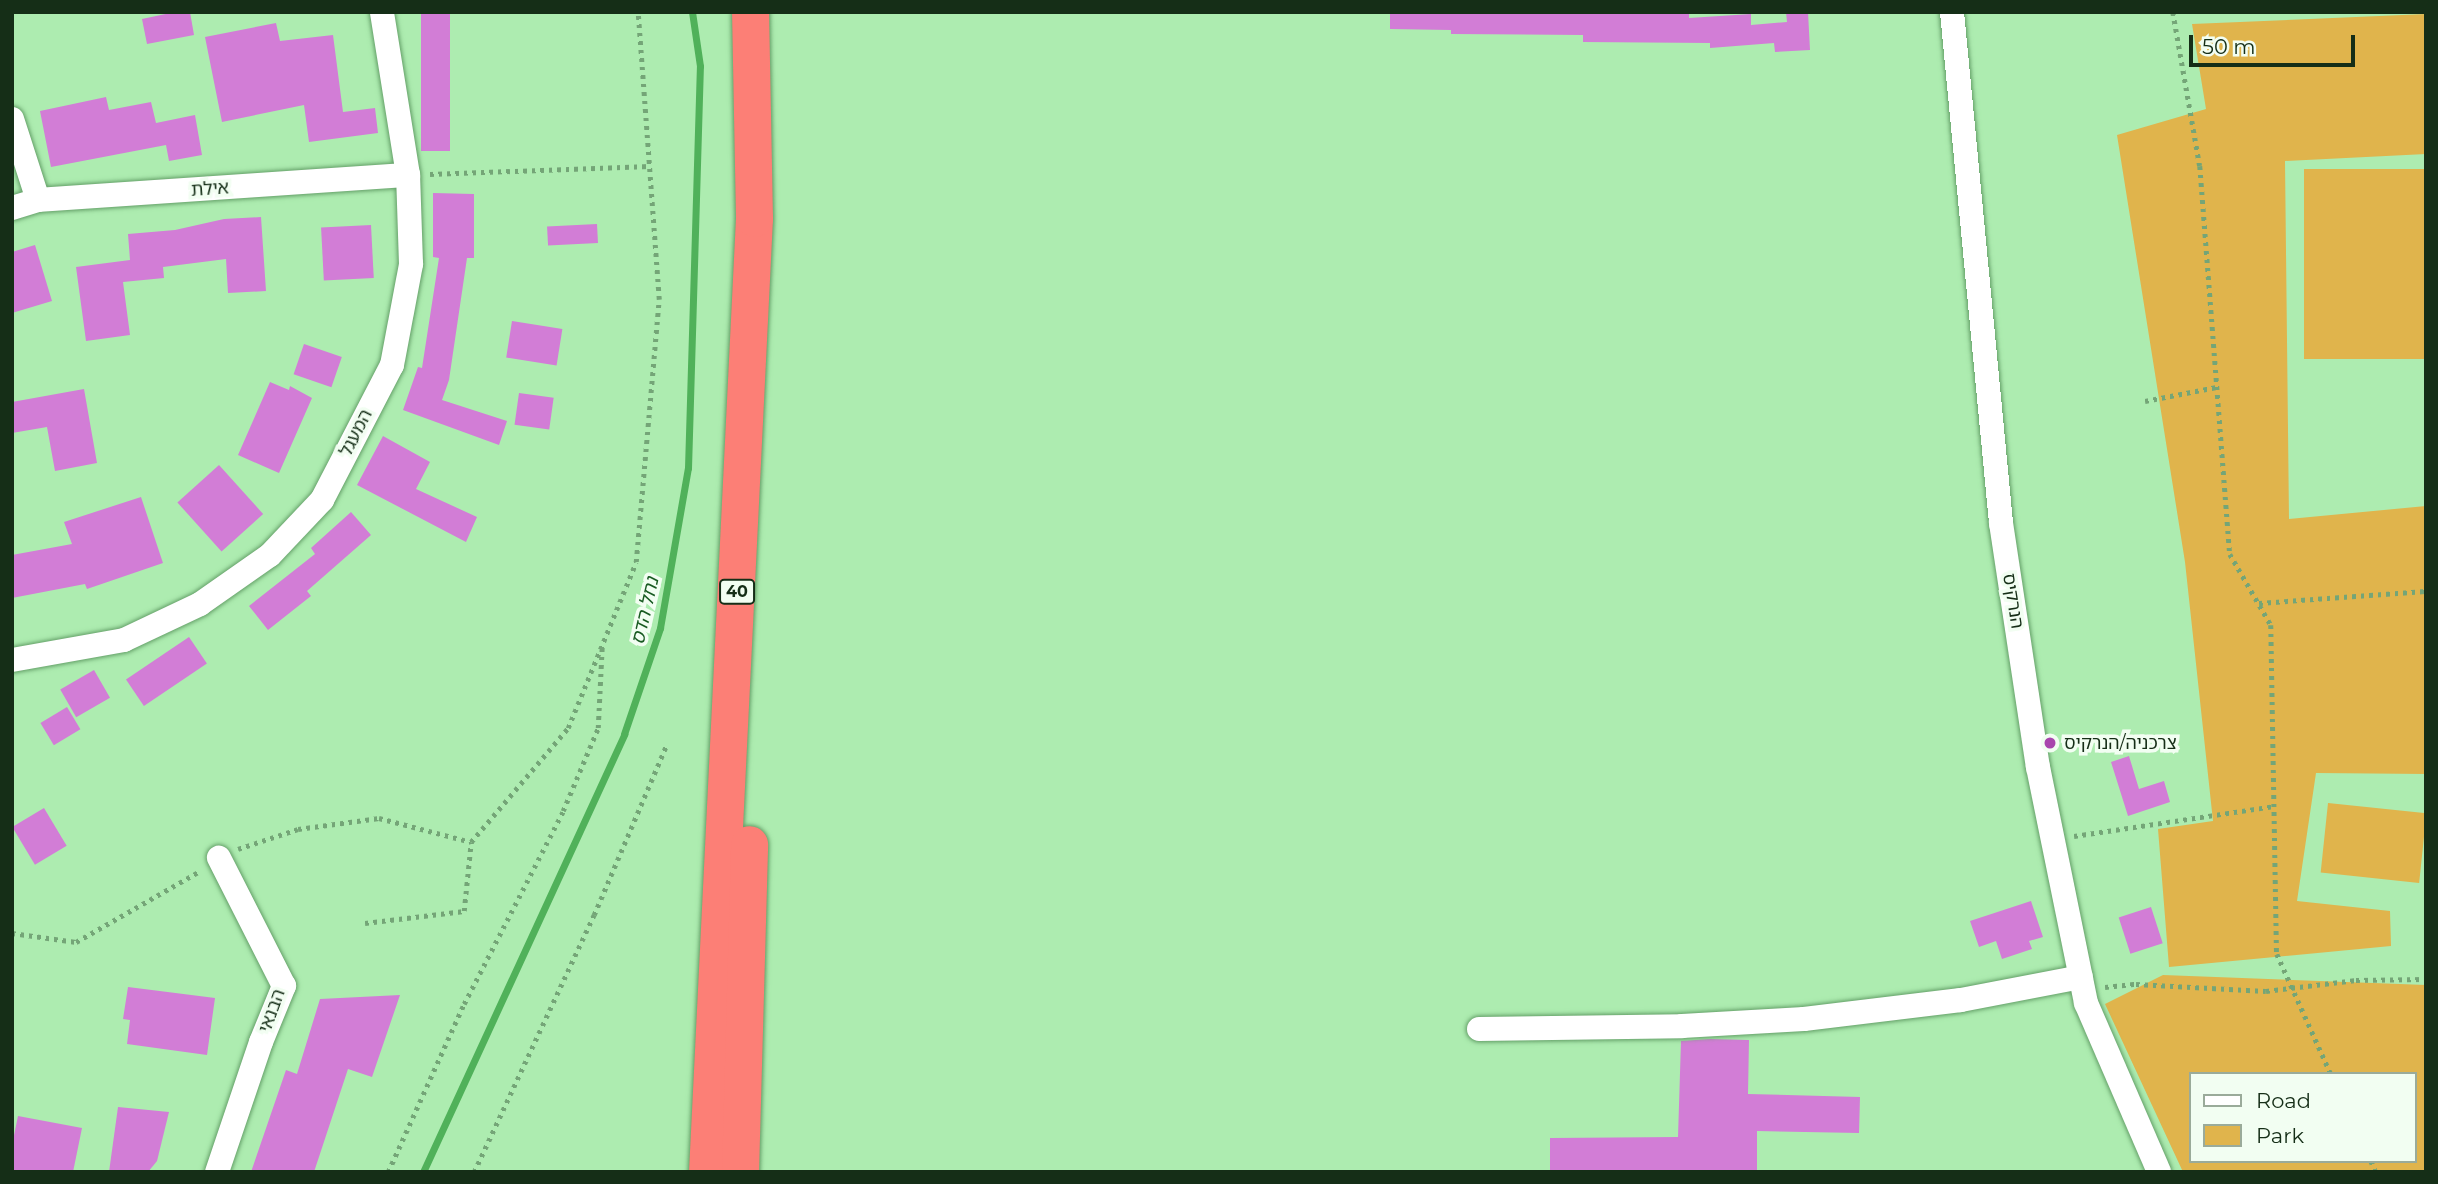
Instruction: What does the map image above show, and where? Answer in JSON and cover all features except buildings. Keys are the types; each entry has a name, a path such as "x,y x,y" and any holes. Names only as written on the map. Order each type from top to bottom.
{"highway":[{"name":"40","path":"707,1172 754,218 750,12"},
{"name":"40","path":"740,1172 745,943 767,451 776,120 773,12"}],"street":[{"name":"המעגל","path":"12,660 124,640 200,604 270,555 322,500 392,365 411,264 408,175 382,12"},
{"name":"הנרקיס","path":"1952,12 2001,523 2038,767 2086,1003 2159,1172"},
{"path":"12,120 38,200"},
{"name":"אילת","path":"12,208 38,200 408,175"},
{"name":"הבנאי","path":"217,1172 261,1042 284,986 219,858"},
{"path":"1479,1029 1682,1026 1804,1019 2082,983"}],"path":[{"path":"365,923 464,911 471,842 568,728 636,562 659,299 638,12"},
{"path":"2173,12 2200,166 2230,554 2271,625 2277,954 2329,1072"},
{"path":"408,175 650,166"},
{"path":"2145,401 2217,387"},
{"path":"2259,604 2426,591"},
{"path":"388,1172 464,1004 563,811 598,728 603,643"},
{"path":"474,1172 594,915 666,746"},
{"path":"2052,839 2274,806"},
{"path":"12,933 76,942 177,887 219,858 298,829 379,818 471,842"},
{"path":"2082,983 2266,991 2356,980 2426,979"}],"green space":[{"path":"2426,14 2426,154 2285,161 2289,519 2426,506 2426,774 2316,773 2297,901 2390,911 2391,946 2169,967 2158,829 2213,821 2185,562 2117,135 2206,109 2192,24"},
{"path":"2304,169 2426,169 2426,359 2304,359"},
{"path":"2328,803 2426,813 2419,883 2321,873"},
{"path":"2163,975 2426,985 2426,1172 2183,1172 2105,1004"}],"waterway":[{"name":"נחל הדס","path":"423,1172 624,734 660,628 688,468 700,66 692,12"}],"place":[{"name":"צרכניה/הנרקיס","path":"2050,743"}]}
